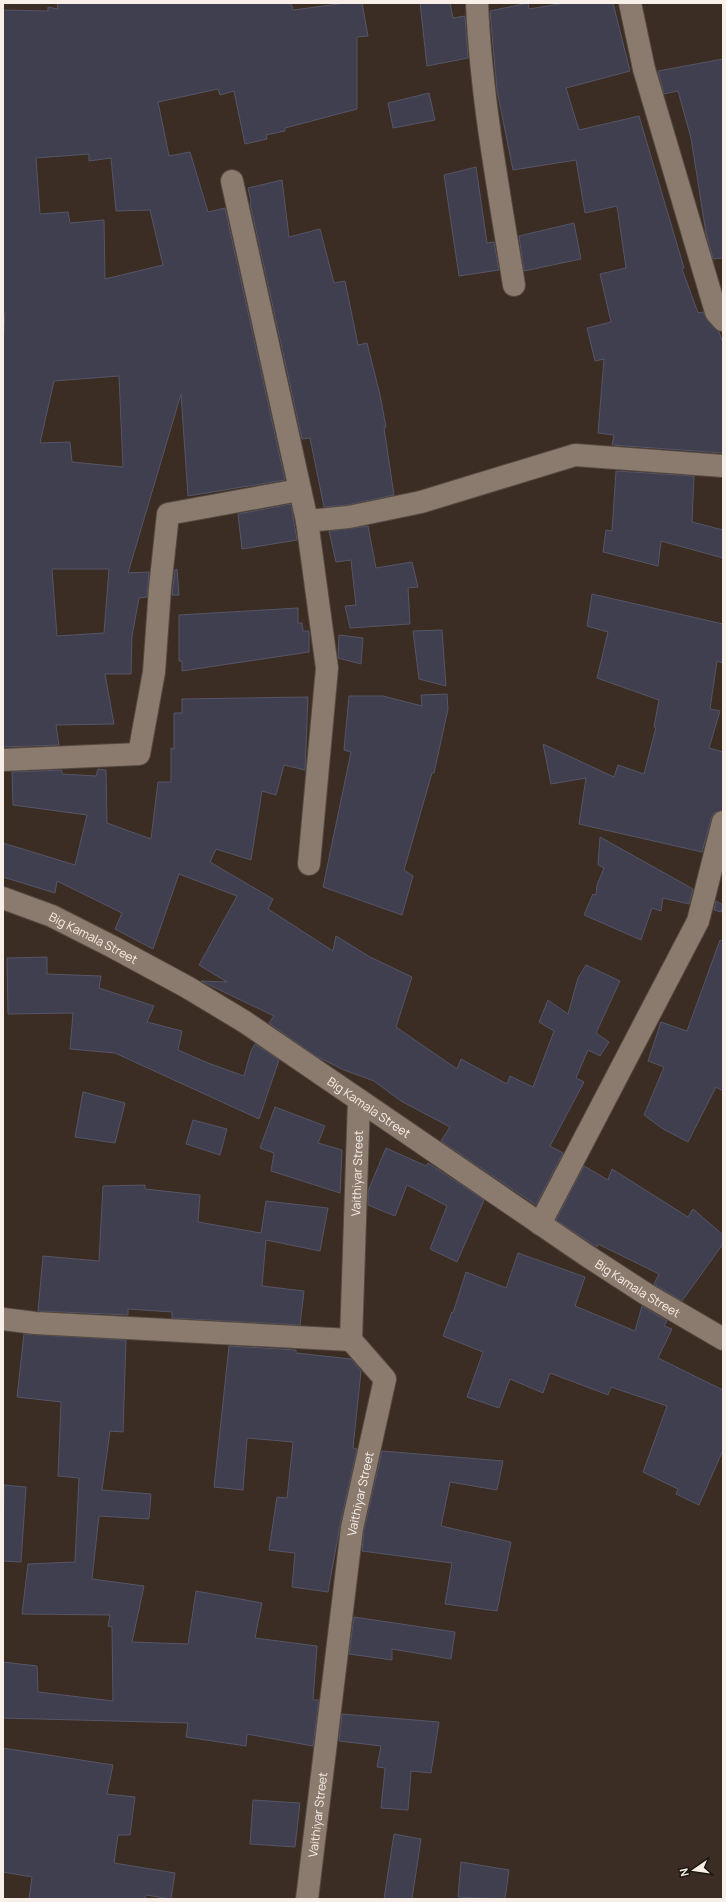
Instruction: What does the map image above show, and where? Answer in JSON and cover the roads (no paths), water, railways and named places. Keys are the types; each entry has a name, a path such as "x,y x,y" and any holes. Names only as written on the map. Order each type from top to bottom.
{"street":[{"path":"477,3 489,128 514,285"},
{"path":"630,3 644,69 716,312 723,320"},
{"path":"232,181 307,521 326,668 309,864"},
{"path":"307,521 349,517 421,502 575,455 723,466"},
{"path":"3,760 139,754 154,672 160,588 168,514 299,490"},
{"path":"540,1224 698,921 723,822"},
{"name":"Big Kamala Street","path":"3,898 52,916 187,987 245,1022 540,1224 646,1294 723,1339"},
{"name":"Vaithiyar Street","path":"307,1899 352,1528 385,1380 351,1340 359,1100"},
{"path":"3,1318 35,1323 351,1340"}]}
